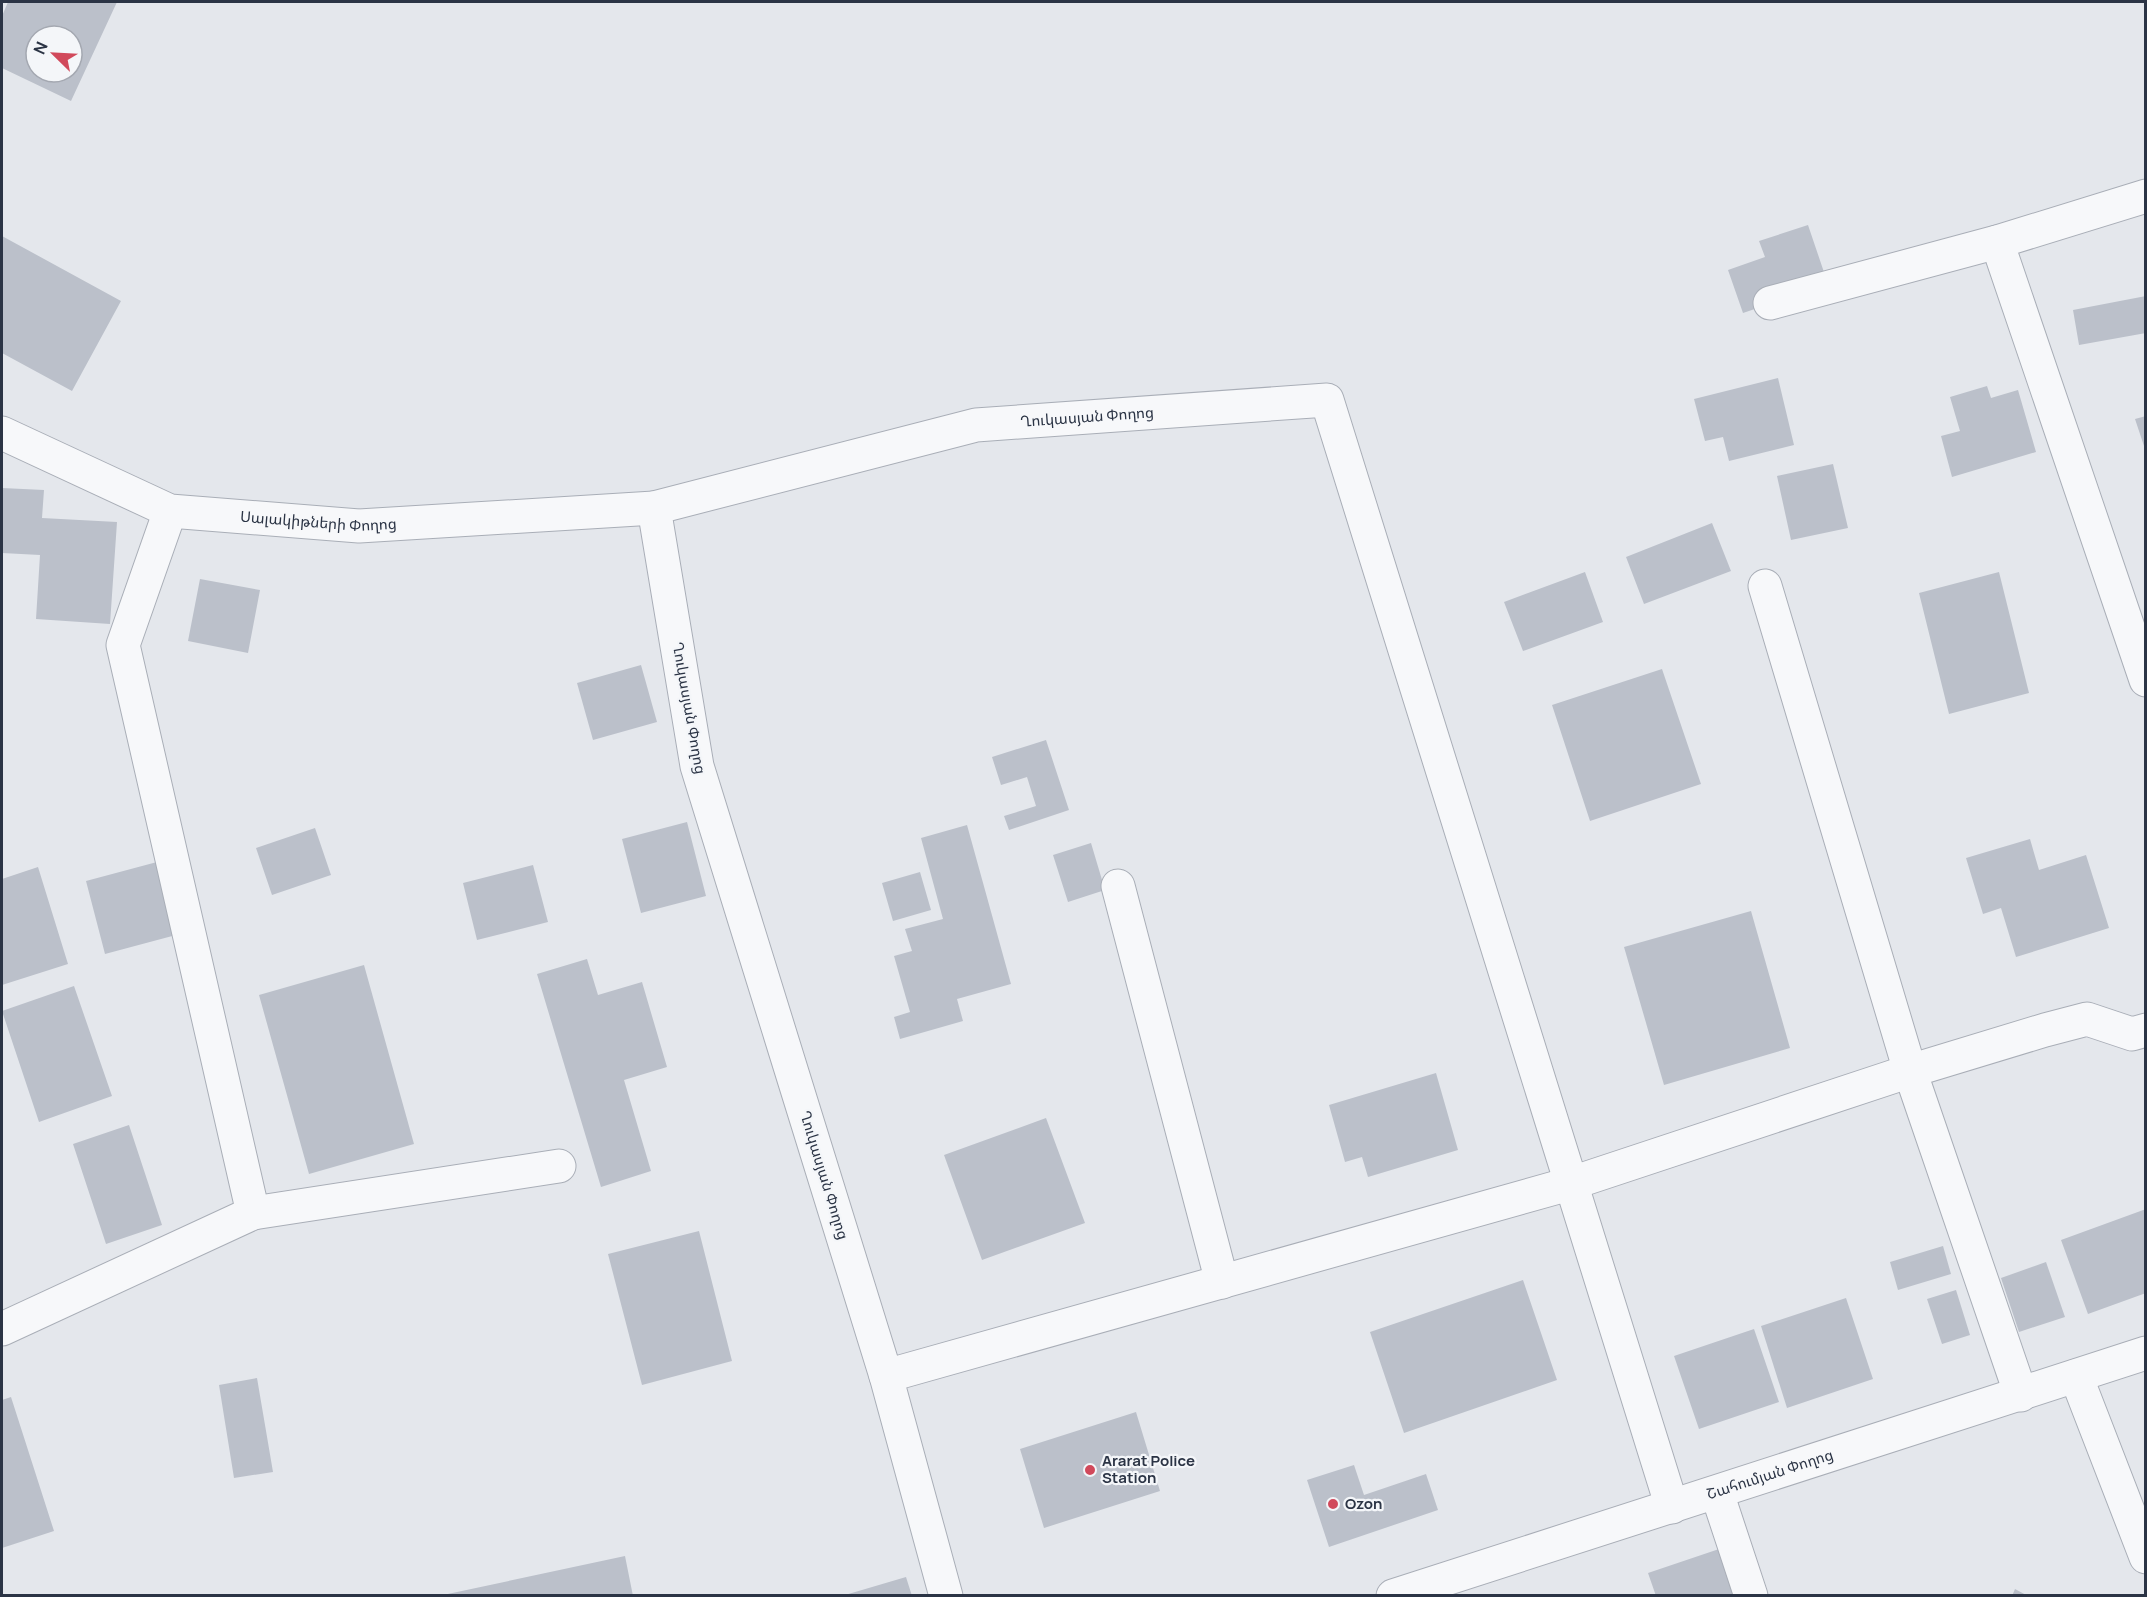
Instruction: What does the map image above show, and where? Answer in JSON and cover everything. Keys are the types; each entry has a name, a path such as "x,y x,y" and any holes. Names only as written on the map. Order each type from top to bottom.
{"street":[{"path":"1770,303 1997,242 2145,196"},
{"path":"1997,242 2145,680"},
{"name":"Ղուկասյան Փողոց","path":"946,1596 886,1376 697,766 654,508 976,424 1327,400 1569,1184"},
{"name":"Սալակիթների Փողոց","path":"2,433 171,511 359,526 654,508"},
{"path":"171,511 123,645 253,1213"},
{"path":"1765,586 1910,1071 2021,1395"},
{"path":"1118,886 1222,1282"},
{"path":"886,1376 1569,1184 1910,1071 2087,1019 2132,1034 2145,1030"},
{"path":"2,1329 253,1213 559,1166"},
{"path":"1569,1184 1672,1507"},
{"name":"Շահումյան Փողոց","path":"1394,1596 2145,1353"},
{"path":"2076,1376 2145,1557"},
{"path":"1717,1493 1751,1596"}],"building":[{"path":"8,2 117,2 84,73 84,24 24,24 24,79 2,68 2,16"},
{"path":"35,84 79,84 71,101"},
{"path":"1808,225 1828,284 1743,313 1728,270 1765,257 1759,241"},
{"path":"2,236 121,301 72,391 2,353"},
{"path":"2146,296 2146,333 2079,345 2073,310"},
{"path":"1778,378 1794,445 1729,461 1723,437 1705,441 1694,399"},
{"path":"1987,386 1991,398 2018,390 2036,452 1952,477 1941,436 1960,431 1950,397"},
{"path":"2146,416 2146,449 2145,449 2135,419"},
{"path":"1833,464 1848,528 1791,540 1777,476"},
{"path":"2,488 44,490 42,518 117,522 110,624 36,619 40,555 2,553"},
{"path":"1712,523 1731,571 1644,604 1626,557"},
{"path":"1585,572 1603,622 1523,651 1504,602"},
{"path":"1999,572 2029,693 1949,714 1919,593"},
{"path":"200,579 260,590 248,653 188,641"},
{"path":"641,665 657,722 593,740 577,683"},
{"path":"1662,669 1701,784 1590,821 1552,705"},
{"path":"1046,740 1069,810 1009,830 1004,816 1036,806 1027,777 1001,785 992,757"},
{"path":"687,822 706,896 641,913 622,839"},
{"path":"967,825 1011,984 957,999 963,1021 900,1039 894,1017 910,1012 894,956 912,951 905,929 943,919 921,838"},
{"path":"315,828 331,875 272,895 256,848"},
{"path":"2030,839 2039,870 2086,855 2109,928 2016,957 2001,908 1983,914 1966,858"},
{"path":"1091,843 1105,890 1068,902 1053,855"},
{"path":"157,862 176,935 105,954 86,881"},
{"path":"533,865 548,922 477,940 463,883"},
{"path":"38,867 68,964 2,985 2,879"},
{"path":"920,872 931,910 893,921 882,883"},
{"path":"1751,911 1790,1048 1664,1085 1624,947"},
{"path":"587,959 598,995 642,982 667,1067 624,1080 651,1171 601,1187 537,974"},
{"path":"364,965 414,1144 309,1174 259,995"},
{"path":"74,986 112,1096 39,1122 2,1011"},
{"path":"1436,1073 1458,1150 1368,1177 1362,1157 1345,1162 1329,1105"},
{"path":"1046,1118 1085,1223 982,1260 944,1155"},
{"path":"129,1125 162,1225 106,1244 73,1144"},
{"path":"2146,1209 2146,1293 2088,1314 2061,1240"},
{"path":"699,1231 732,1361 642,1385 608,1254"},
{"path":"1943,1246 1951,1274 1898,1290 1890,1262"},
{"path":"2046,1262 2065,1317 2019,1332 2001,1278"},
{"path":"1523,1280 1557,1380 1404,1433 1370,1332"},
{"path":"1956,1290 1970,1335 1942,1344 1927,1299"},
{"path":"1846,1298 1873,1379 1787,1408 1761,1326"},
{"path":"1754,1329 1779,1402 1699,1429 1674,1356"},
{"path":"257,1378 273,1472 234,1478 219,1385"},
{"path":"11,1397 54,1531 2,1548 2,1400"},
{"name":"Ararat Police Station","path":"1136,1412 1160,1491 1044,1528 1020,1449"},
{"path":"1354,1465 1364,1495 1426,1474 1438,1510 1329,1547 1307,1480"},
{"path":"1725,1547 1741,1596 1656,1596 1648,1573"},
{"path":"625,1556 633,1596 443,1596 443,1595"},
{"path":"906,1577 912,1596 845,1596 845,1595"},
{"path":"2015,1589 2028,1596 2012,1596"}],"place":[{"name":"Ararat Police Station","path":"1090,1470"},
{"name":"Ozon","path":"1333,1504"}]}
